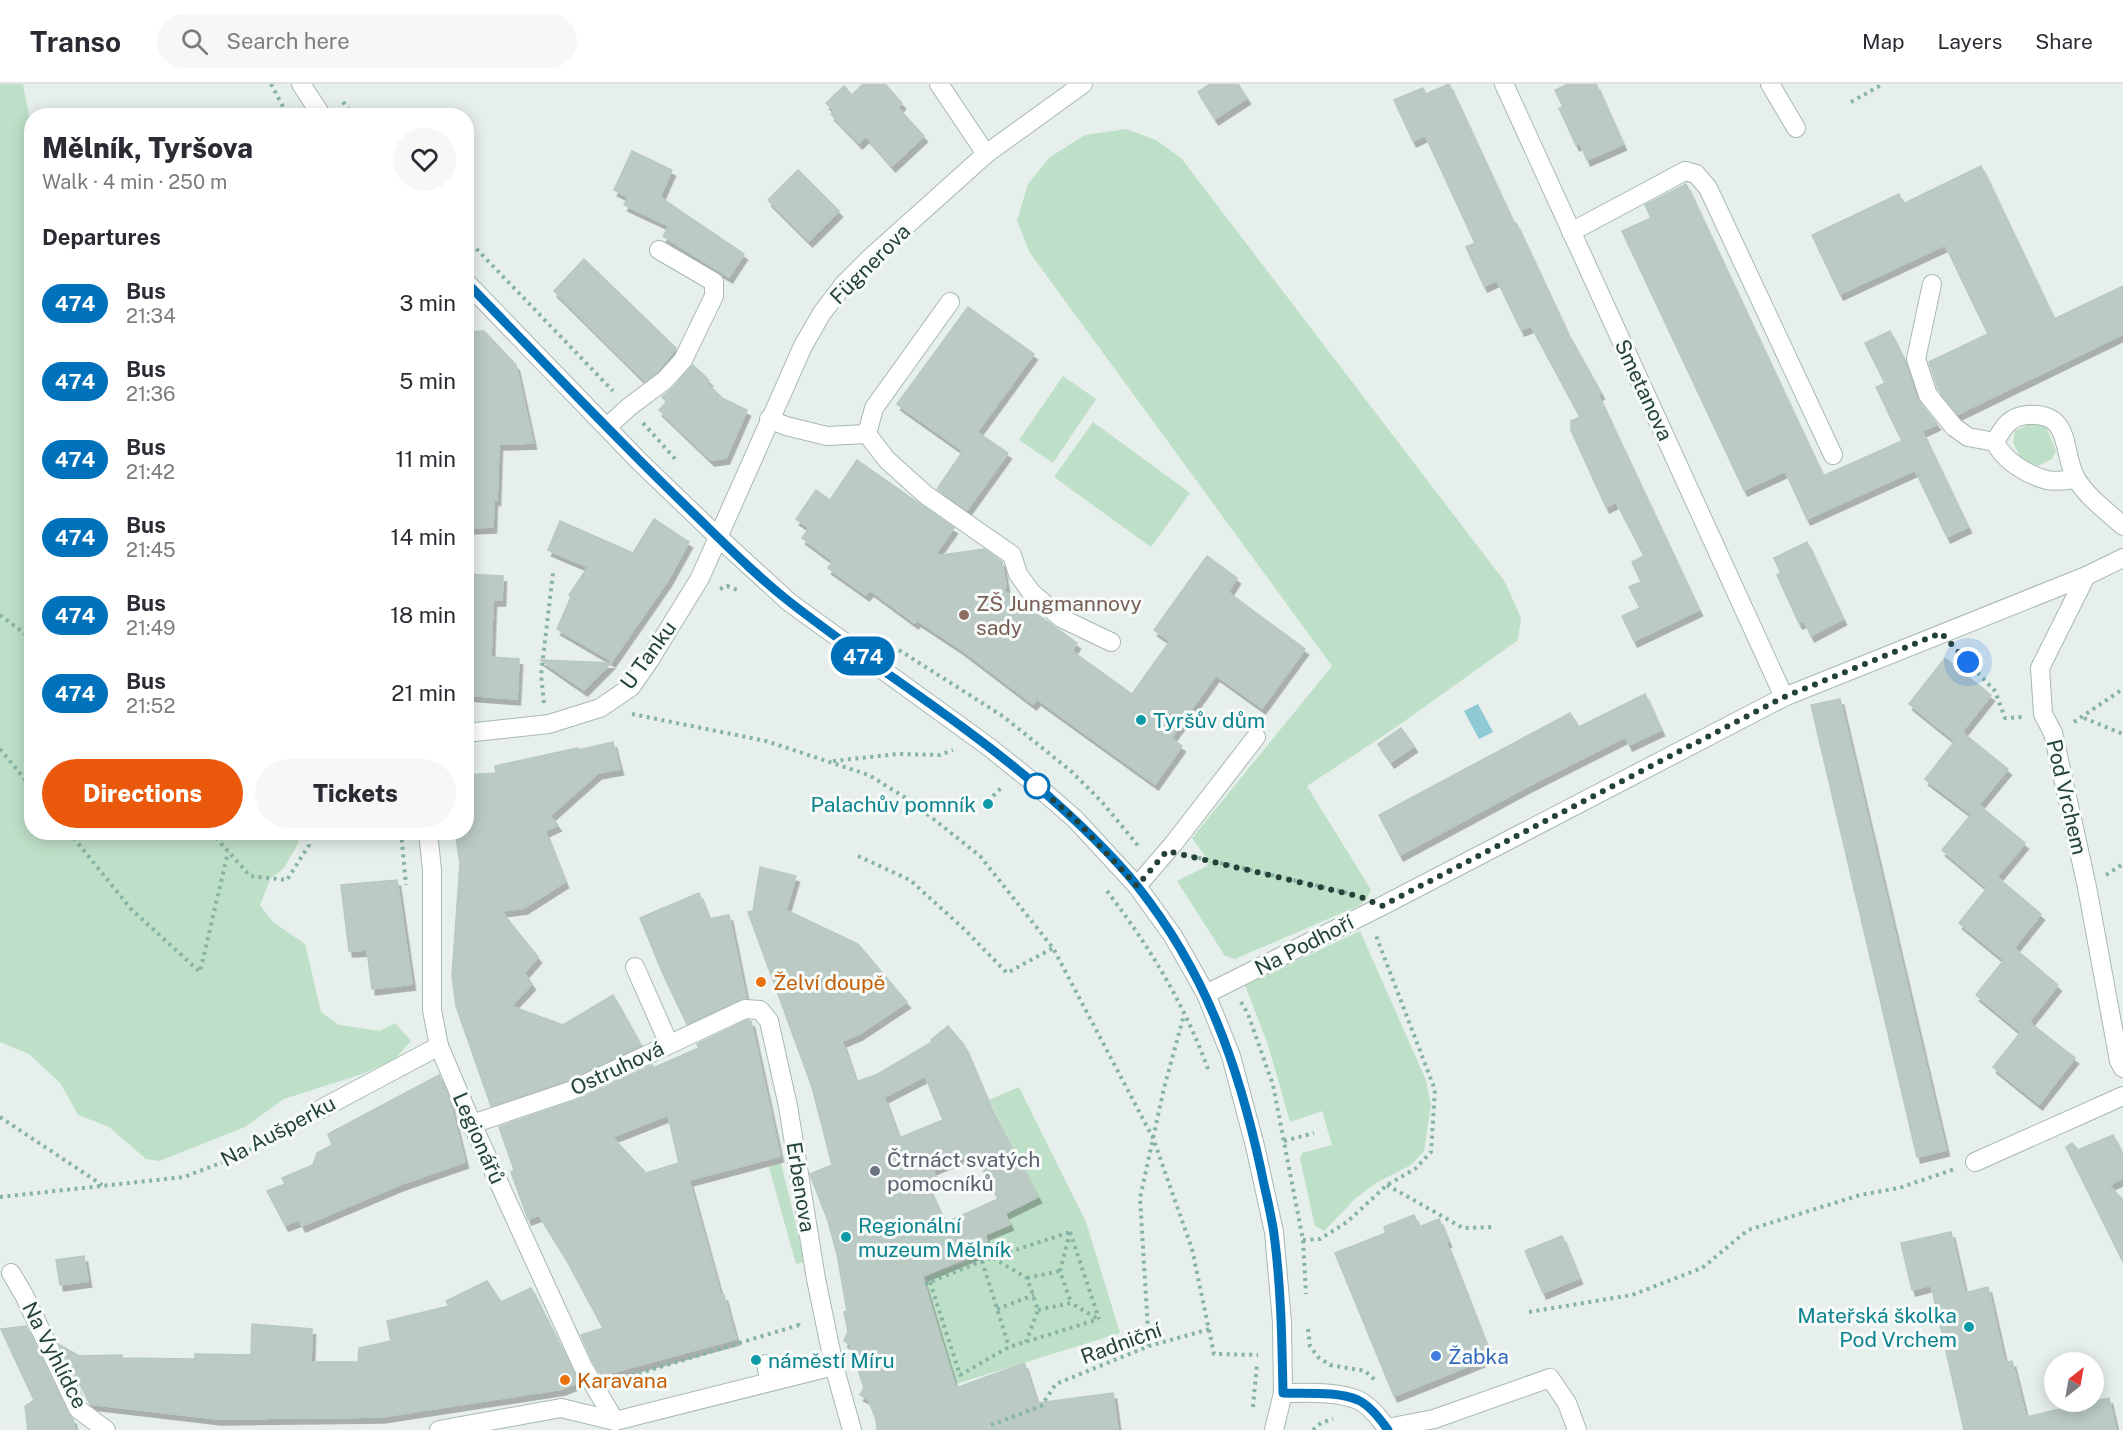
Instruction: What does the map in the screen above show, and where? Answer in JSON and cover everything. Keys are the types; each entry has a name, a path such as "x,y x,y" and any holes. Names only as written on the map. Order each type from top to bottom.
{"street":[{"path":"301,84 317,108"},
{"path":"939,84 986,154"},
{"name":"Fügnerova","path":"718,537 803,346 822,313 844,284 986,154 1083,84"},
{"name":"Smetanova","path":"1504,84 1784,697"},
{"path":"1770,84 1796,129"},
{"path":"1571,232 1685,171 1696,174 1708,188 1833,455"},
{"path":"607,427 664,380 683,360 714,297 714,282 659,250"},
{"path":"1932,284 1916,359 1928,395 1954,427 1968,437 1995,442"},
{"path":"474,290 718,537 789,602 989,747 1075,819 1137,886 1173,936 1206,994 1231,1056 1256,1146 1274,1232 1282,1322 1283,1393 1274,1430"},
{"path":"867,434 874,408 950,302"},
{"path":"1995,442 2005,423 2022,415 2039,414 2058,424 2076,479 2091,497 2123,525"},
{"path":"770,419 786,426 827,436 867,434"},
{"path":"867,434 887,460 926,495 1012,555 1018,573 1031,592 1061,618 1111,642"},
{"path":"1995,442 2000,453 2025,471 2048,480 2076,479"},
{"name":"U Tanku","path":"474,732 549,724 600,708 631,687 700,578 718,537"},
{"path":"2086,576 2123,558"},
{"name":"Na Podhoří","path":"1206,994 1784,697 2086,576"},
{"name":"Pod Vrchem","path":"2086,576 2040,668 2043,714 2056,744 2087,887 2119,1061 2123,1068"},
{"path":"1137,886 1256,737"},
{"name":"Legionářů","path":"429,840 432,870 432,1010 439,1046 578,1357 615,1421"},
{"path":"635,967 669,1044"},
{"name":"Ostruhová","path":"472,1124 570,1091 745,1010 760,1010"},
{"name":"Erbenova","path":"760,1010 769,1021 788,1106 816,1279 834,1366"},
{"name":"Na Aušperku","path":"321,1109 439,1046"},
{"path":"1975,1162 2123,1096"},
{"name":"Na Vyhlídce","path":"11,1273 24,1295 78,1409 106,1430"},
{"path":"766,1364 770,1382"},
{"path":"439,1430 561,1408 615,1421 834,1366 852,1430"},
{"path":"1283,1393 1329,1394 1359,1400 1387,1429 1434,1419 1550,1378 1567,1403 1577,1430"}],"path":[{"path":"272,84 284,108"},
{"path":"1851,102 1883,84"},
{"path":"474,246 629,407 684,469"},
{"path":"549,724 541,675 553,573"},
{"path":"710,595 728,586 735,587 742,593"},
{"path":"0,615 24,633"},
{"path":"1941,633 1995,691 2005,718 2043,714"},
{"path":"2123,690 2083,718 2123,734"},
{"path":"538,703 554,700"},
{"path":"600,708 766,741 869,775 912,802 980,856 1053,948 1154,1138 1192,1249 1214,1354 1257,1355 1253,1409"},
{"path":"829,762 898,754 940,755 957,748"},
{"path":"0,749 24,778"},
{"path":"993,796 1006,783"},
{"path":"75,840 131,909 200,972 228,852"},
{"path":"218,840 250,876 286,880 309,845 308,840"},
{"path":"1167,851 1358,896 1375,909 1436,1090 1431,1152 1415,1170 1387,1185 1347,1222 1320,1239 1303,1240"},
{"path":"858,856 910,880 964,929 1007,974 1053,948"},
{"path":"1103,886 1166,975 1206,1065"},
{"path":"1149,1346 1140,1198 1164,1088 1185,1014"},
{"path":"1259,1044 1273,1085 1303,1240 1306,1299"},
{"name":"Na Aušperku","path":"0,1197 184,1177 239,1156 321,1109"},
{"path":"0,1118 103,1186"},
{"path":"1284,1141 1314,1133"},
{"path":"1528,1312 1632,1296 1702,1268 1748,1230 1860,1195 1899,1188 1975,1162"},
{"path":"1387,1185 1463,1228 1492,1227"},
{"path":"924,1284 982,1261 1070,1232"},
{"path":"1070,1232 1060,1271 1071,1304"},
{"path":"1070,1232 1099,1319"},
{"path":"993,1258 1027,1278 1034,1295 1038,1310 1026,1342"},
{"path":"982,1261 1009,1347"},
{"path":"1027,1278 1060,1271"},
{"path":"930,1282 960,1375 1009,1347 1099,1319"},
{"path":"997,1309 1034,1295"},
{"path":"1038,1310 1071,1304 1099,1319"},
{"path":"1307,1323 1310,1346 1318,1357 1330,1365 1365,1371"},
{"path":"594,1386 799,1325 806,1334"},
{"name":"Radniční","path":"991,1425 1041,1406 1056,1384 1149,1346 1210,1329"},
{"path":"1313,1430 1334,1418"}],"green space":[{"path":"0,84 23,84 28,108 24,108 24,840 298,840 284,868 271,878 260,905 273,922 305,944 321,1012 339,1025 380,1031 395,1023 411,1041 395,1059 362,1074 284,1099 245,1127 159,1161 146,1159 109,1127 78,1115 61,1084 29,1054 0,1042"},
{"path":"1126,129 1156,140 1181,158 1505,582 1521,618 1518,640 1392,730 1307,786 1371,890 1365,901 1235,959 1225,956 1177,881 1207,866 1208,860 1192,838 1332,666 1030,253 1017,221 1028,184 1050,157 1085,135"},
{"path":"1063,376 1096,399 1053,463 1019,440"},
{"path":"1093,422 1190,493 1151,547 1054,477"},
{"path":"2033,422 2046,427 2056,451 2052,459 2038,466 2021,459 2013,442 2015,431"},
{"path":"1360,931 1426,1080 1431,1105 1424,1151 1411,1165 1376,1183 1356,1198 1324,1231 1315,1226 1300,1159 1302,1153 1332,1145 1322,1111 1290,1122 1268,1045 1245,985"},
{"path":"1019,1087 1086,1222 1120,1333 956,1384 934,1318 925,1277 989,1252 987,1236 1011,1225 1007,1214 1039,1197 989,1100"},
{"path":"781,1163 805,1262 796,1264 769,1167"}],"water":[{"path":"1478,704 1493,732 1479,739 1464,711"}],"building":[{"path":"863,84 885,84 902,103 898,108 924,136 892,166 866,136 859,143 831,114 834,111 826,103 844,86 852,95"},
{"path":"1210,84 1238,84 1247,98 1215,119 1198,92"},
{"path":"1449,84 1566,330 1601,393 1598,395 1699,610 1634,641 1622,616 1640,608 1629,587 1641,582 1632,562 1644,556 1616,502 1606,507 1571,430 1571,421 1580,417 1531,326 1521,330 1497,280 1484,286 1466,247 1475,243 1425,135 1413,141 1394,100 1423,88 1426,94"},
{"path":"1568,84 1596,84 1623,144 1587,160 1580,143 1576,145 1559,108 1563,107 1555,90"},
{"path":"632,151 672,170 660,197 744,254 729,277 663,236 669,226 624,205 628,197 614,190"},
{"path":"1981,166 2054,319 2123,286 2123,334 1958,414 1938,389 1929,362 1988,334 1945,245 1840,294 1812,235 1899,194 1903,204"},
{"path":"798,170 839,211 809,241 768,200"},
{"path":"1686,184 1823,476 1902,441 1876,387 1885,383 1865,343 1890,331 1905,361 1917,399 1937,424 1922,431 1968,527 1947,537 1915,470 1807,519 1785,471 1744,490 1622,231 1651,218 1645,205"},
{"path":"584,259 676,348 657,372 645,381 554,291"},
{"path":"968,307 1034,354 977,432 1008,453 967,510 937,489 963,451 897,404"},
{"path":"484,331 516,365 533,443 499,444 497,500 494,498 493,527 474,528 474,332"},
{"path":"693,365 709,380 707,383 722,398 747,410 726,458 711,460 659,410 667,402 662,397"},
{"path":"857,460 954,528 934,556 984,549 1002,562 1006,586 1003,590 1077,643 1072,651 1132,694 1170,641 1154,630 1207,556 1237,578 1228,592 1305,649 1262,708 1216,675 1171,738 1182,746 1155,784 1037,699 1033,704 958,647 917,620 915,623 870,590 866,595 828,568 833,561 802,538 809,528 796,519 816,490 830,500"},
{"path":"654,519 689,542 668,580 612,661 557,629 571,597 569,595 588,567 548,550 560,521 633,553"},
{"path":"1807,542 1843,619 1811,636 1804,621 1799,623 1777,575 1781,573 1774,558"},
{"path":"474,574 503,576 502,600 493,600 491,657 519,659 517,699 474,696"},
{"path":"1945,658 1991,695 1962,732 2008,769 1971,814 1925,779 1955,741 1909,704"},
{"path":"541,660 611,663 584,690"},
{"path":"1645,694 1661,730 1629,745 1625,737 1400,855 1379,815 1570,713 1579,727"},
{"path":"1840,699 1946,1150 1917,1157 1811,705"},
{"path":"1401,728 1414,746 1391,762 1378,744"},
{"path":"613,742 620,769 598,773 550,816 558,825 545,831 565,882 524,908 501,911 538,957 524,973 532,984 511,1006 563,1025 613,995 641,1045 566,1081 491,1106 456,1006 452,976 460,863 456,840 474,840 474,774 496,773 495,766 578,748 578,750"},
{"path":"1979,805 2025,843 1997,877 2041,914 2014,948 2058,985 2021,1032 1976,995 2004,960 1959,923 1987,888 1942,850"},
{"path":"760,867 796,876 786,910 858,944 907,1002 859,1034 842,1041 856,1082 878,1074 932,1042 931,1040 948,1026 964,1045 988,1102 1038,1197 1005,1213 1001,1206 1010,1224 985,1234 989,1248 922,1276 956,1388 1024,1363 1037,1403 1113,1393 1118,1430 877,1430 876,1420 868,1399 860,1395 864,1388 850,1345 844,1341 848,1331 844,1312 847,1311 837,1254 828,1221 810,1174 832,1165 812,1087 748,912 753,911","holes":["925,1076 943,1120 899,1138 884,1097","974,1152 998,1199 945,1223 926,1181 936,1177 932,1169"]},
{"path":"397,880 412,984 372,989 367,950 349,951 341,885"},
{"path":"699,893 709,919 729,915 746,998 687,1024 640,918"},
{"path":"747,1020 751,1021 780,1156 689,1180 721,1296 724,1295 736,1339 603,1375 593,1362 581,1335 603,1328 565,1257 539,1215 528,1219 511,1172 514,1170 499,1127 575,1101 652,1065 653,1068 699,1048 697,1044","holes":["668,1115 679,1163 646,1173 612,1137"]},
{"path":"2029,1022 2075,1058 2039,1104 1993,1067"},
{"path":"439,1075 450,1102 465,1162 399,1185 302,1226 299,1220 285,1225 267,1191 285,1184 282,1178 313,1165 317,1153 332,1145 328,1134"},
{"path":"2113,1135 2123,1156 2123,1178 2109,1185 2123,1200 2123,1262 2066,1147 2072,1143 2078,1150"},
{"path":"1414,1215 1419,1227 1439,1219 1491,1357 1394,1396 1335,1253 1386,1233 1384,1227"},
{"name":"Mateřská školka Pod Vrchem","path":"1951,1232 1965,1293 1988,1287 2005,1363 2012,1361 2026,1417 2048,1412 2104,1412 2104,1399 2109,1398 2116,1430 1964,1430 1931,1285 1912,1290 1901,1243"},
{"path":"1562,1236 1579,1278 1543,1293 1525,1251"},
{"path":"84,1256 88,1281 60,1285 56,1260"},
{"path":"487,1281 501,1302 531,1288 579,1382 562,1389 381,1417 218,1419 90,1404 60,1345 79,1356 122,1355 122,1358 195,1359 195,1354 251,1355 252,1324 312,1329 311,1362 358,1362 359,1348 391,1341 387,1321 449,1306 446,1301"},
{"path":"26,1326 68,1414 73,1419 75,1430 28,1430 25,1406 34,1400 1,1329"}],"bus line":[{"name":"474","path":"474,290 639,461 789,602 989,747 1029,779 1075,819 1137,886 1173,936 1206,994 1231,1056 1256,1146 1274,1232 1282,1322 1283,1393 1329,1394 1359,1400 1388,1430"}],"place":[{"name":"ZŠ Jungmannovy sady","path":"964,615"},
{"name":"Tyršův dům","path":"1141,720"},
{"name":"Palachův pomník","path":"988,804"},
{"name":"Želví doupě","path":"761,982"},
{"name":"Čtrnáct svatých pomocníků","path":"875,1171"},
{"name":"Regionální muzeum Mělník","path":"846,1237"},
{"name":"Mateřská školka Pod Vrchem","path":"1969,1327"},
{"name":"Žabka","path":"1436,1356"},
{"name":"náměstí Míru","path":"756,1360"},
{"name":"Karavana","path":"565,1380"}],"route":[{"path":"1037,786 1075,819 1137,886 1167,851 1358,896 1382,906 1784,697 1941,633 1968,662"}]}
